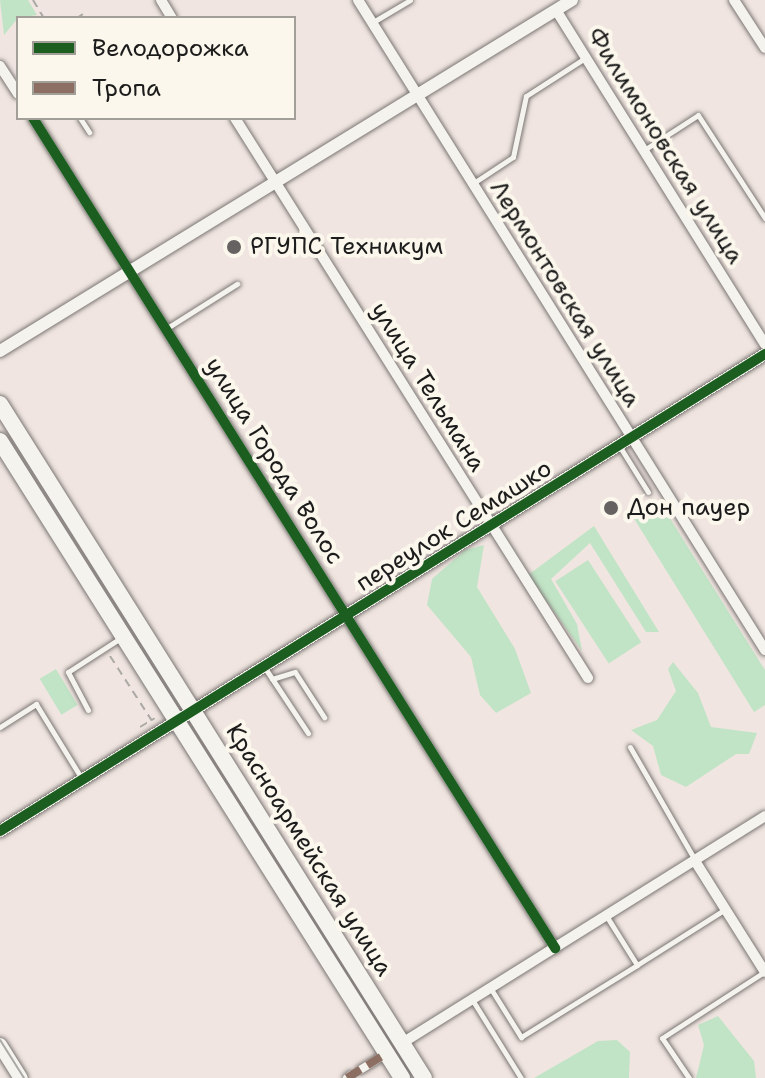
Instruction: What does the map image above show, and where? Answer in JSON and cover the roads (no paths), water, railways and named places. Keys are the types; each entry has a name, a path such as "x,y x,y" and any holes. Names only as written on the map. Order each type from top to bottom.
{"main road":[{"name":"Красноармейская улица","path":"0,404 424,1078"},
{"name":"Красноармейская улица","path":"0,441 402,1078"},
{"path":"0,1045 21,1078"}],"street":[{"name":"Лермонтовская улица","path":"358,0 765,650"},
{"path":"0,351 572,0"},
{"path":"734,0 765,48"},
{"name":"Филимоновская улица","path":"556,10 765,344"},
{"path":"0,66 16,91"},
{"name":"улица Города Волос","path":"34,120 555,948"},
{"name":"улица Тельмана","path":"236,120 588,678"},
{"name":"переулок Семашко","path":"0,831 765,354"},
{"path":"402,1043 763,822"},
{"path":"695,861 765,972"},
{"path":"360,1070 387,1053"}],"lane":[{"path":"372,23 410,0"},
{"path":"472,184 513,157 526,96 586,57"},
{"path":"644,151 698,115 765,218"},
{"path":"81,120 89,132"},
{"path":"167,328 237,284"},
{"path":"619,446 648,492"},
{"path":"88,710 68,672 123,636"},
{"path":"264,667 308,733"},
{"path":"272,679 295,672 324,717"},
{"path":"0,727 36,704 82,779"},
{"path":"630,747 695,861"},
{"path":"490,989 521,1037 725,909"},
{"path":"606,916 637,965"},
{"path":"689,1078 662,1038 765,972"},
{"path":"472,1000 521,1078"}],"tram line":[{"path":"0,1040 24,1078"}],"place":[{"name":"РГУПС Техникум","path":"234,247"},
{"name":"Дон пауер","path":"611,508"}]}
